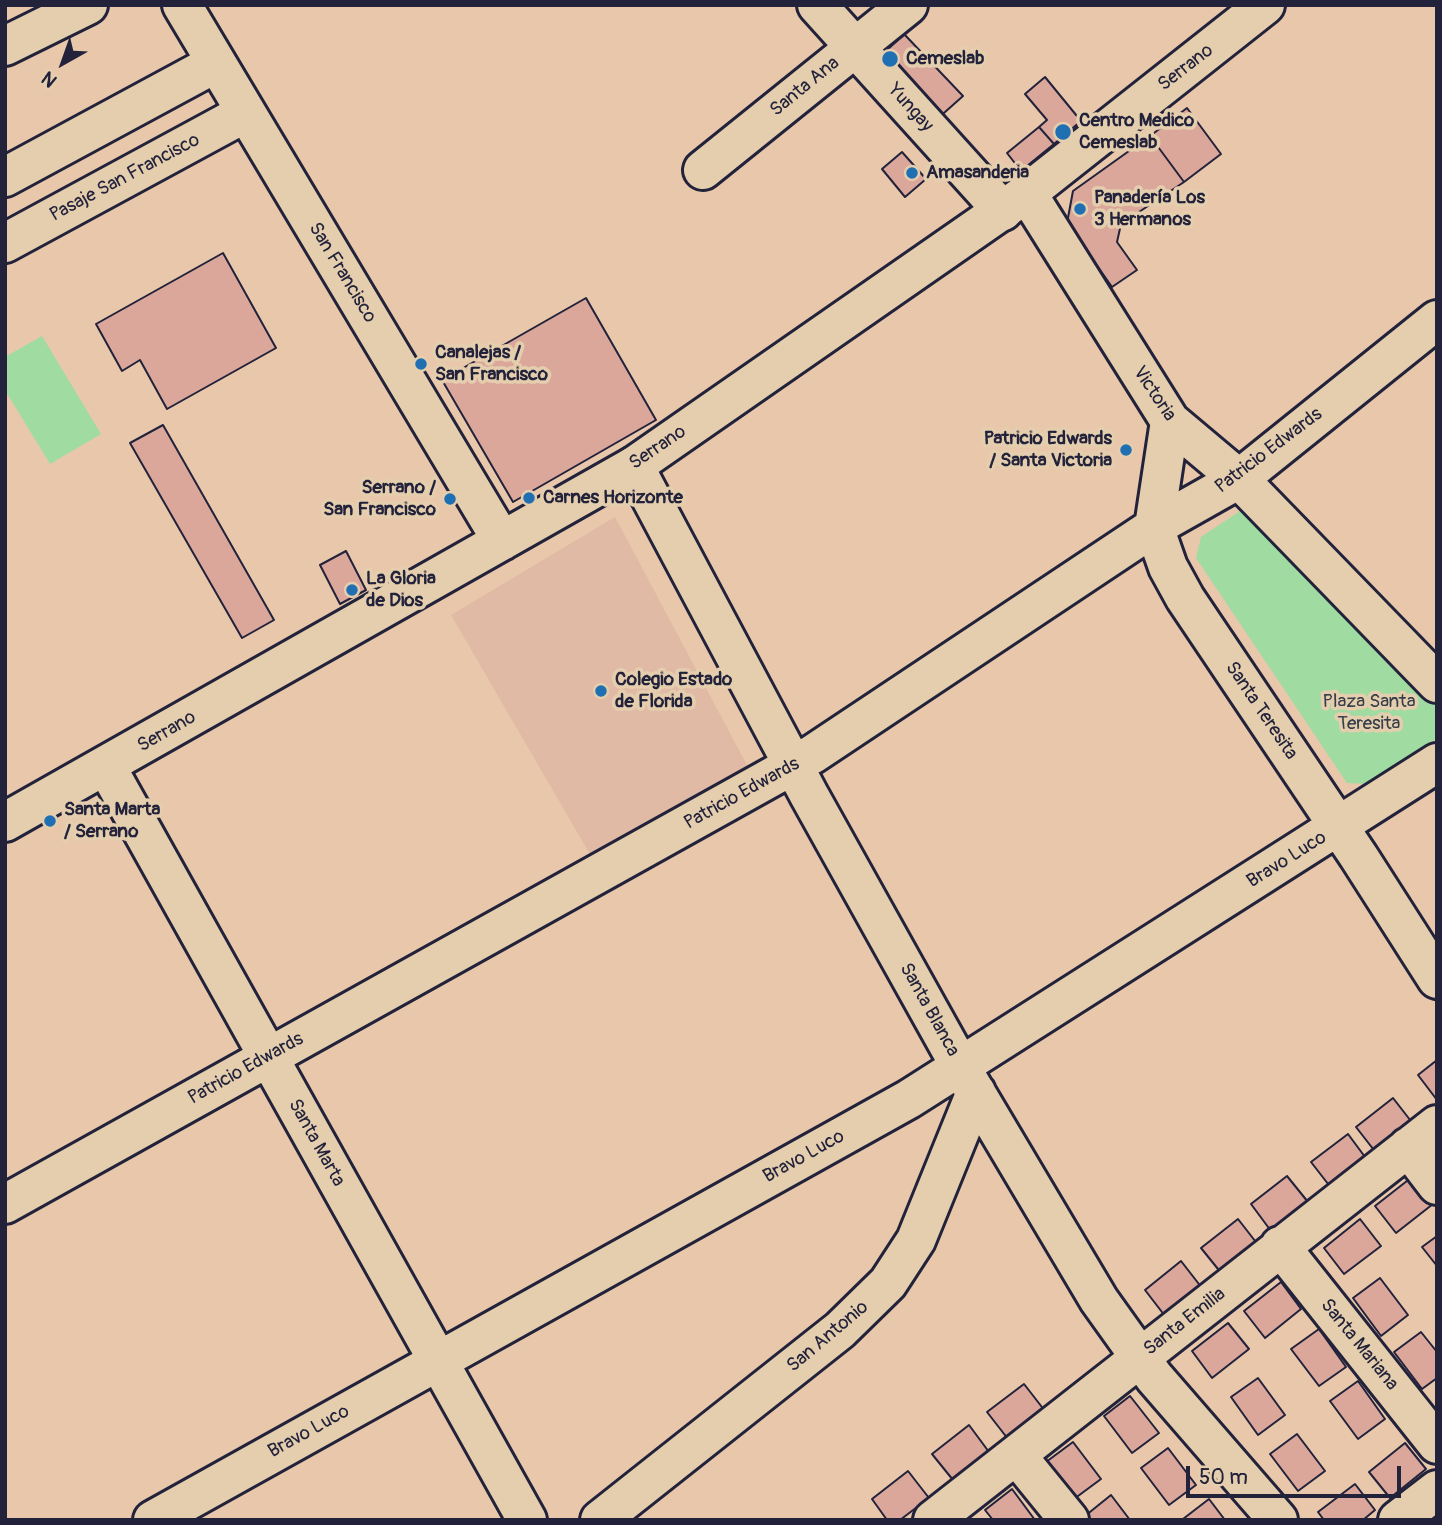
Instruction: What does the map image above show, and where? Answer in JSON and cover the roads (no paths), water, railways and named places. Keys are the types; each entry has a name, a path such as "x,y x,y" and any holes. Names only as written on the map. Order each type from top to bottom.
{"street":[{"path":"5,46 88,5"},
{"name":"San Francisco","path":"183,5 502,541"},
{"name":"Yungay","path":"817,5 856,47 1015,202"},
{"name":"Santa Ana","path":"703,170 908,5"},
{"name":"Serrano","path":"5,822 634,466 1015,202 1265,5"},
{"path":"5,177 216,64"},
{"name":"Pasaje San Francisco","path":"5,243 245,113"},
{"name":"Victoria","path":"1015,202 1170,421 1239,480 1437,683"},
{"name":"Patricio Edwards","path":"5,1204 793,766 1154,527 1239,480 1437,320"},
{"name":"Santa Teresita","path":"1170,421 1154,527 1168,567 1185,598 1340,827 1437,979"},
{"name":"Santa Blanca","path":"634,466 793,766 968,1079 1074,1259 1139,1358 1279,1520"},
{"name":"Bravo Luco","path":"153,1520 909,1099 968,1079 1437,762"},
{"name":"Santa Marta","path":"106,766 527,1520"},
{"name":"San Antonio","path":"600,1520 840,1330 888,1283 916,1240 968,1079"},
{"path":"1422,1136 1437,1185"},
{"name":"Santa Emilia","path":"933,1520 1422,1136"},
{"name":"Santa Mariana","path":"1280,1247 1437,1444"},
{"path":"1017,1456 1069,1520"},
{"path":"1398,1520 1437,1490"}],"place":[{"name":"Cemeslab","path":"890,59"},
{"name":"Centro Medico Cemeslab","path":"1063,132"},
{"name":"Amasanderia","path":"912,173"},
{"name":"Panadería Los 3 Hermanos","path":"1080,209"},
{"name":"Canalejas / San Francisco","path":"421,364"},
{"name":"Patricio Edwards / Santa Victoria","path":"1126,450"},
{"name":"Carnes Horizonte","path":"529,498"},
{"name":"Serrano / San Francisco","path":"450,499"},
{"name":"La Gloria de Dios","path":"352,590"},
{"name":"Colegio Estado de Florida","path":"601,691"},
{"name":"Santa Marta / Serrano","path":"50,821"}],"park label":[{"name":"Plaza Santa Teresita","path":"1369,713"}]}
